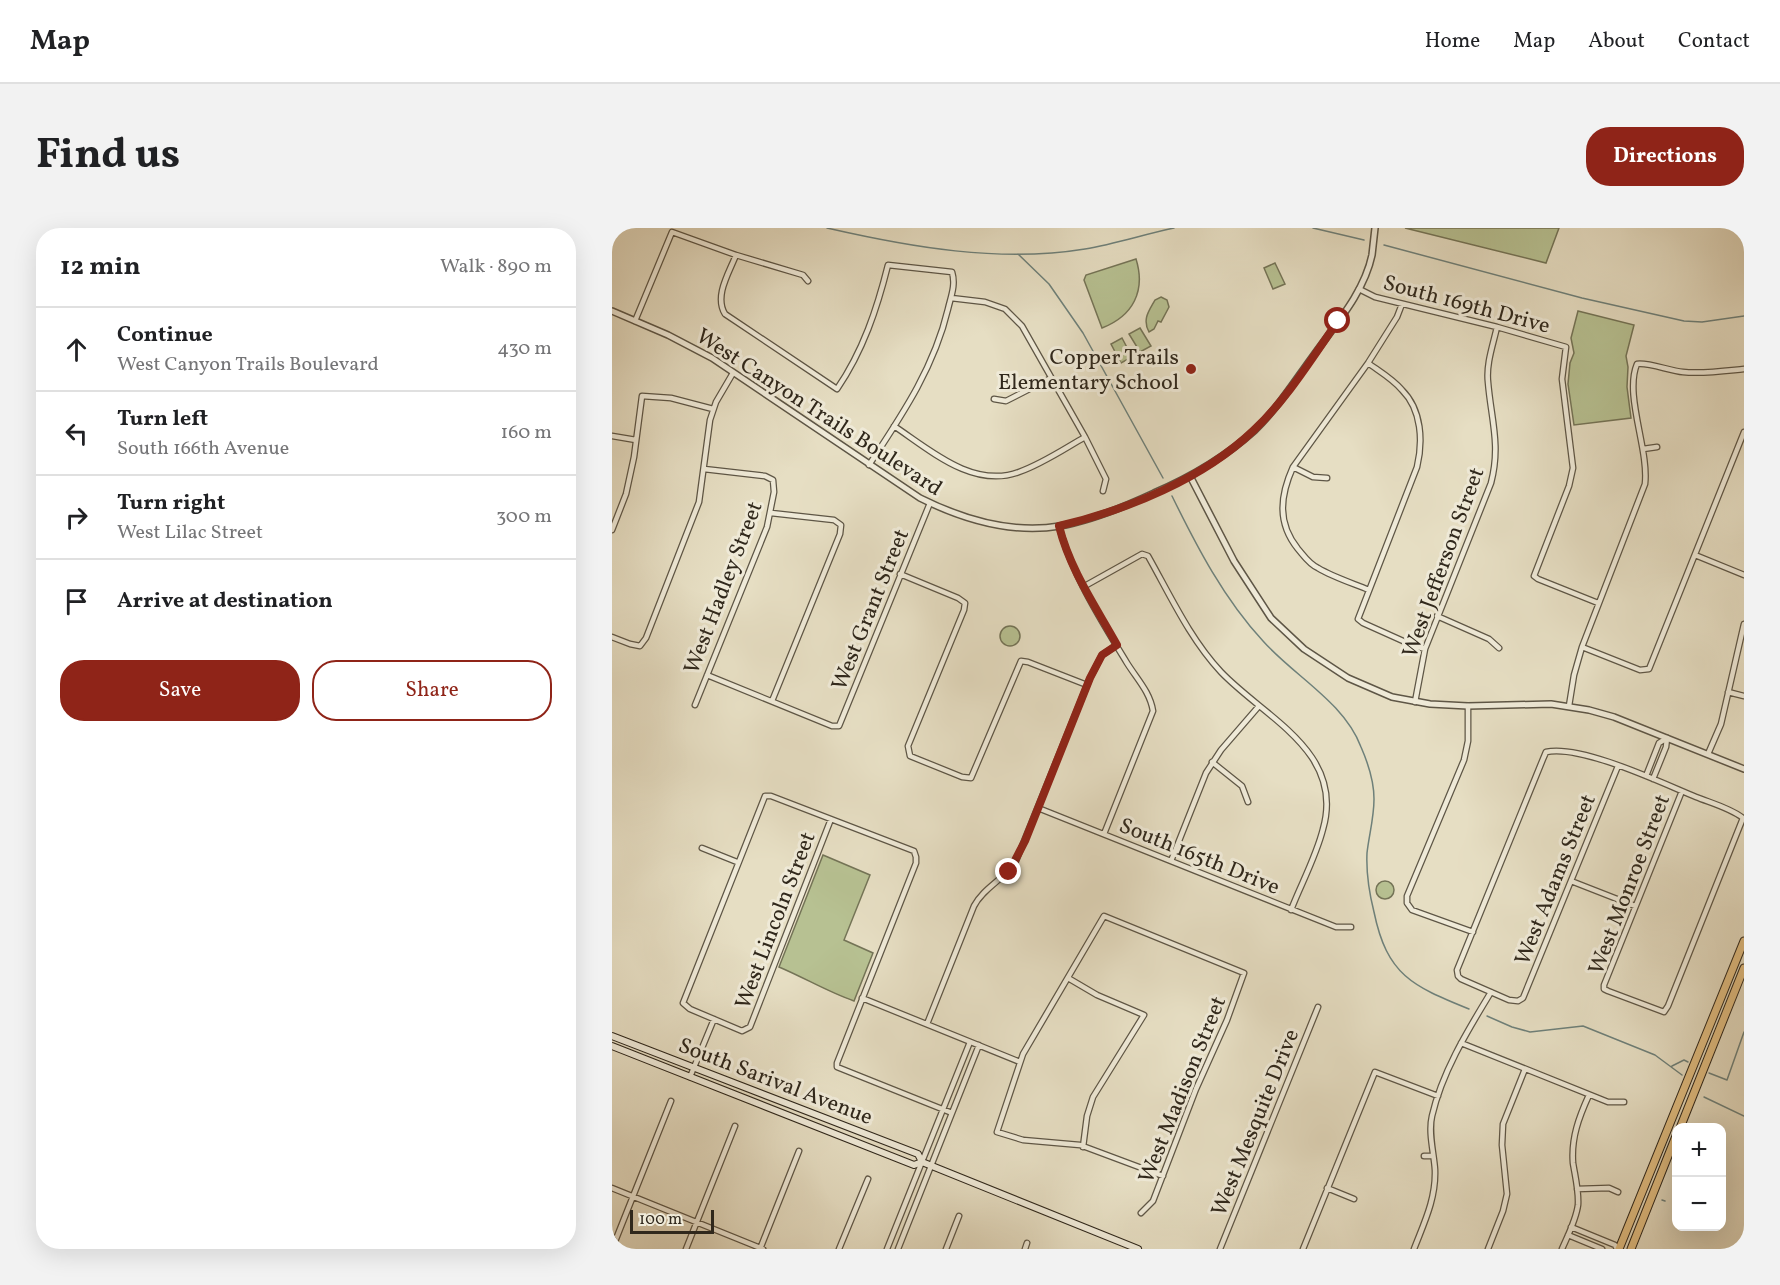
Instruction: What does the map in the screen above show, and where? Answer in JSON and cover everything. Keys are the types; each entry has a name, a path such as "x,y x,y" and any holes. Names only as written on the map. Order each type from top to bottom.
{"main road":[{"path":"1618,1249 1744,941"},
{"path":"1682,1123 1744,968"},
{"name":"South Sarival Avenue","path":"612,1036 918,1155 922,1162 1138,1249"},
{"name":"South Sarival Avenue","path":"612,1046 914,1165 922,1162"},
{"path":"1684,1118 1680,1112 1694,1066"},
{"path":"1631,1249 1672,1148"}],"street":[{"name":"West Canyon Trails Boulevard","path":"612,311 689,345 930,503 956,514 998,524 1059,526 1112,512 1190,477 1232,450 1270,414 1359,289 1369,265 1375,228"},
{"path":"635,321 672,232 736,255 803,275 808,281"},
{"path":"736,255 720,297 721,308 725,314 837,389 865,340 879,302 888,265 952,273 955,282 944,326 928,370 869,465"},
{"name":"South 169th Drive","path":"1359,289 1375,297 1497,327 1566,347 1562,379 1573,468 1569,486 1533,576 1598,603"},
{"path":"951,298 985,302 1005,309 1022,326 1085,437 1106,479 1103,491"},
{"path":"1369,590 1310,563 1288,535 1282,507 1285,485 1293,467 1368,363 1397,317 1402,304"},
{"name":"West Jefferson Street","path":"1415,702 1425,649 1495,469 1497,447 1488,369 1497,327"},
{"path":"1368,363 1402,390 1410,402 1419,423 1421,450 1417,467 1358,619 1425,649"},
{"path":"1569,706 1582,647 1643,492 1646,477 1634,393 1636,364 1644,363 1659,368 1694,373 1744,369"},
{"path":"612,637 640,646 646,638 699,502 707,436 713,409 733,373"},
{"path":"994,399 1006,401 1051,378"},
{"path":"612,530 626,494 642,396 671,398 713,409"},
{"path":"894,426 953,465 970,472 994,476 1020,472 1085,437"},
{"path":"1582,647 1640,670 1649,669 1744,432"},
{"path":"612,436 636,440"},
{"path":"1643,449 1657,447"},
{"path":"1293,467 1313,477 1327,478"},
{"name":"West Hadley Street","path":"695,705 771,513 774,492 773,480 765,476 704,469"},
{"path":"1190,477 1258,601 1304,649 1337,672 1372,690 1415,702 1468,706 1551,704 1569,706 1614,717 1744,769"},
{"name":"West Grant Street","path":"772,701 832,726 839,726 930,503"},
{"path":"707,675 772,701 840,534 841,525 834,520 771,513"},
{"path":"1059,526 1066,551 1083,587 1151,699 1154,711 1104,834"},
{"path":"1083,587 1142,554 1148,556 1200,645 1221,671 1306,747 1321,770 1327,799 1324,829 1290,910"},
{"path":"1695,555 1744,575"},
{"path":"900,574 965,603 908,746 910,756 962,777 971,778 1021,661 1087,685"},
{"path":"1437,616 1489,639 1499,648"},
{"path":"1708,754 1718,732 1744,624"},
{"path":"927,1024 974,906 979,897 1009,872 1025,841 1087,685 1102,655 1117,645"},
{"path":"1728,692 1744,696"},
{"path":"1171,861 1212,762 1259,706"},
{"path":"1468,706 1468,741 1464,760 1407,896 1407,903 1412,910 1473,932"},
{"path":"1646,776 1659,743 1667,738"},
{"path":"1653,779 1666,747 1667,738"},
{"path":"1413,1249 1435,1187 1432,1118 1438,1096 1461,1043 1491,992 1461,980 1457,970 1546,752 1555,750 1595,758 1646,776 1743,818"},
{"path":"1212,762 1242,786 1248,802"},
{"name":"West Adams Street","path":"1491,992 1509,1000 1518,1001 1523,998 1618,766"},
{"name":"West Monroe Street","path":"1682,791 1604,989 1664,1012 1673,996 1743,818"},
{"path":"690,1077 714,1019 686,1007 683,1003 765,796 771,796 914,852 916,863 837,1067 952,1113"},
{"name":"South 165th Drive","path":"1038,808 1290,910 1336,927 1351,927"},
{"name":"West Lincoln Street","path":"714,1019 742,1031 750,1027 831,819"},
{"path":"702,848 737,862"},
{"path":"1571,881 1635,906"},
{"name":"West Madison Street","path":"1068,978 1104,916 1244,973 1153,1201 1141,1213"},
{"path":"1083,1146 1087,1116 1093,1096 1144,1014 1097,995 1068,978 1020,1062 997,1132 1023,1140 1083,1146 1163,1176"},
{"path":"862,998 1020,1062"},
{"name":"West Mesquite Drive","path":"1220,1249 1318,1007"},
{"path":"887,1249 970,1042"},
{"path":"1461,1043 1608,1102 1624,1102"},
{"path":"898,1249 979,1046"},
{"path":"1488,1249 1507,1194 1502,1145 1503,1124 1525,1069"},
{"path":"1303,1249 1375,1072 1438,1096"},
{"path":"1562,1249 1578,1203 1573,1151 1574,1137 1577,1123 1589,1095"},
{"path":"612,1249 671,1101"},
{"path":"686,1249 735,1126"},
{"path":"612,1188 761,1249 799,1151"},
{"path":"1424,1156 1433,1155"},
{"path":"839,1249 868,1179"},
{"path":"1327,1188 1354,1199"},
{"path":"1577,1190 1609,1188 1618,1192"},
{"path":"946,1249 959,1216"},
{"path":"1571,1227 1615,1245 1618,1249"},
{"path":"1568,1235 1602,1249"}],"green space":[{"path":"1405,228 1559,228 1546,263"},
{"path":"1136,259 1139,282 1134,301 1122,317 1102,328 1084,280 1086,275"},
{"path":"1275,263 1285,284 1273,289 1264,268"},
{"path":"1161,297 1167,300 1169,307 1161,322 1158,321 1154,329 1149,332 1146,323 1147,315 1155,300"},
{"path":"1578,311 1634,325 1626,356 1631,418 1574,425 1568,384 1570,363 1574,353 1571,338"},
{"path":"1140,328 1151,346 1140,352 1129,334"},
{"path":"1122,338 1132,357 1121,363 1111,344"},
{"path":"1010,626 1017,629 1020,636 1017,643 1010,646 1003,643 1000,636 1003,629"},
{"path":"823,855 870,875 844,940 873,953 854,1001 779,967"},
{"path":"1385,881 1391,884 1394,890 1391,896 1385,899 1379,896 1376,890 1379,884"}],"waterway":[{"path":"827,228 923,247 988,254 1053,253 1085,249 1174,228"},
{"path":"1313,228 1364,240"},
{"path":"1384,245 1582,298 1684,321 1702,322 1744,316"},
{"path":"1018,254 1049,284 1083,333 1163,478"},
{"path":"1172,496 1201,553 1236,608 1275,654 1343,716 1361,747 1374,793 1367,853 1368,883 1379,933 1386,950 1405,976 1417,985 1469,1009"},
{"path":"1487,1016 1530,1032 1583,1026 1655,1055 1682,1075"},
{"path":"1709,1073 1727,1080 1744,1032"},
{"path":"1672,1066 1684,1060 1688,1062"},
{"path":"1704,1097 1744,1116"}],"place":[{"name":"Copper Trails Elementary School","path":"1191,369"}],"route":[{"path":"1009,872 1025,841 1090,678 1102,655 1117,645 1081,582 1063,544 1059,526 1112,512 1190,477 1227,454 1270,414 1338,321"}]}
